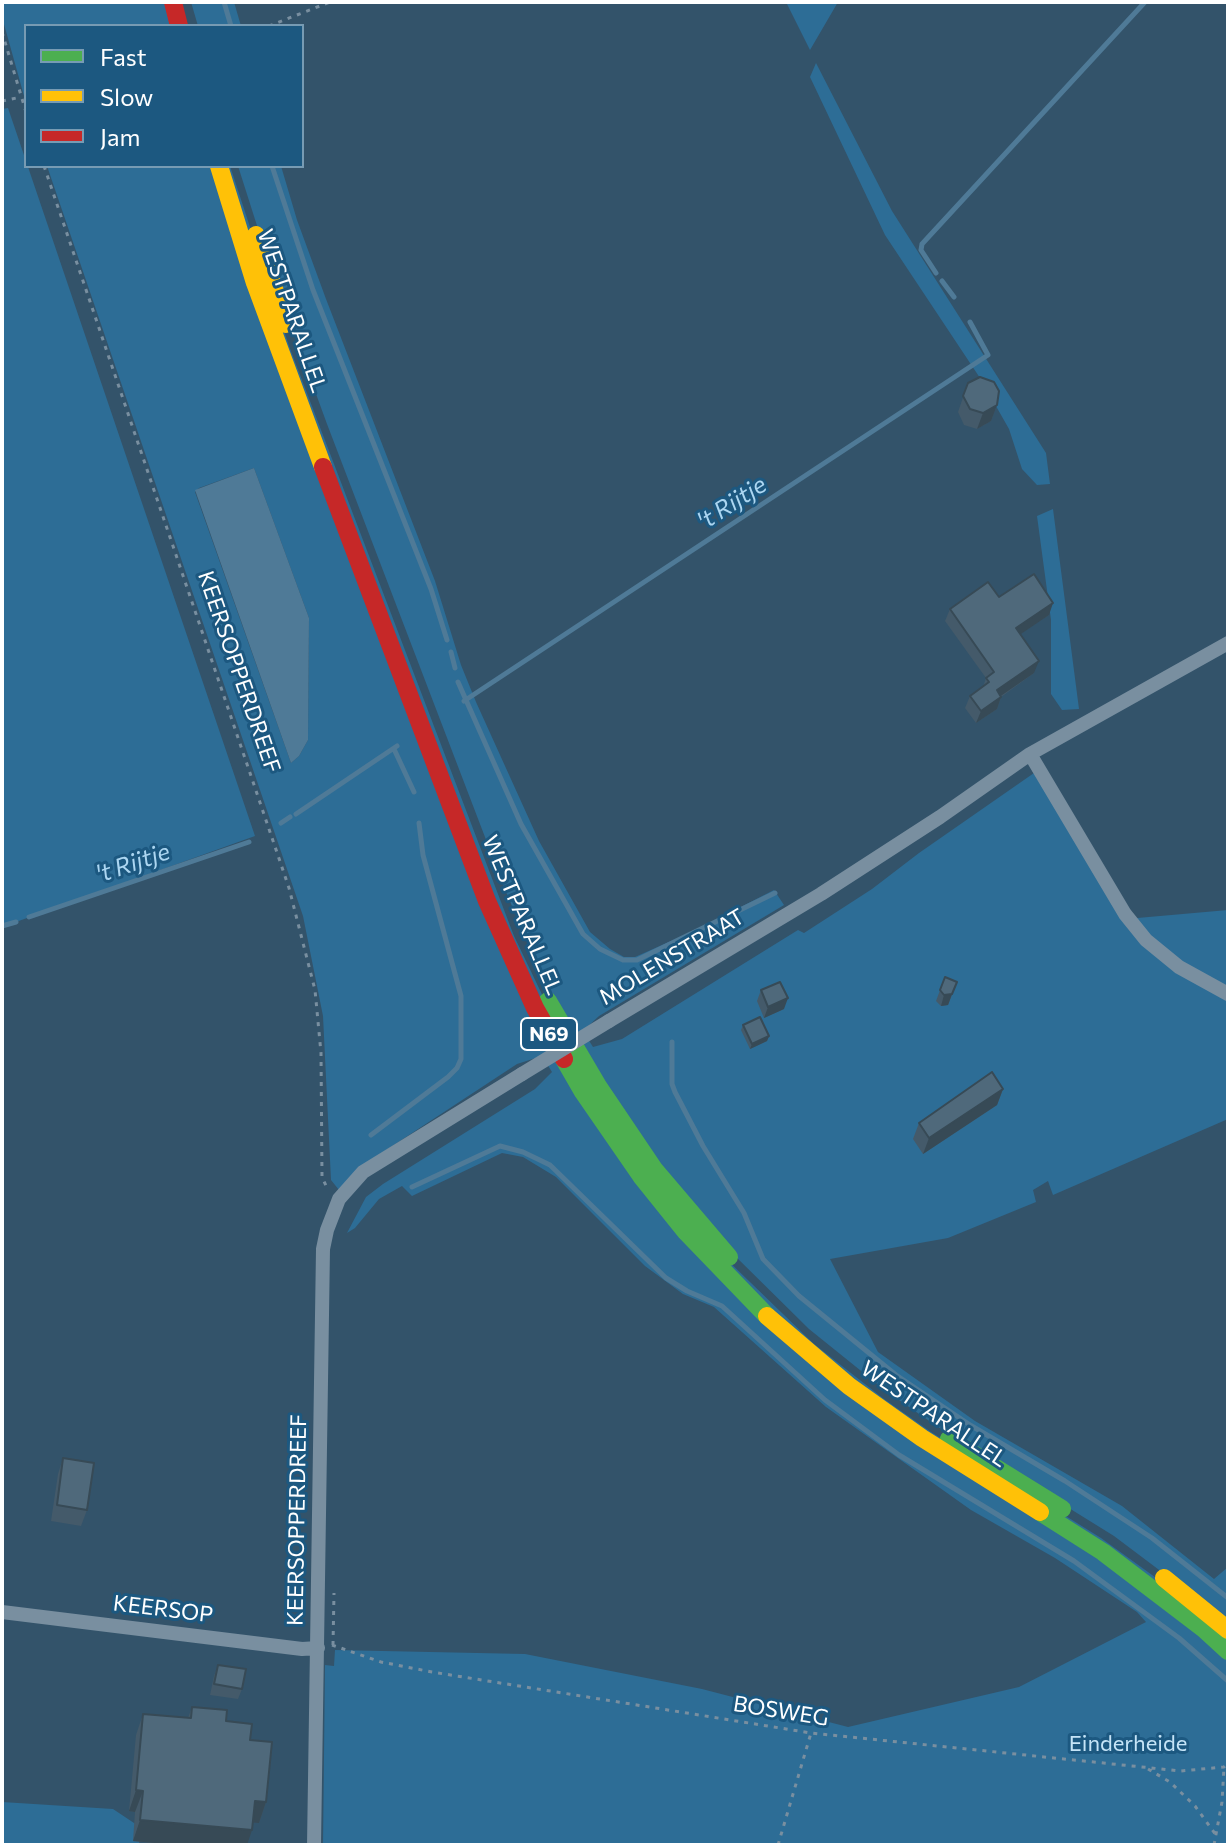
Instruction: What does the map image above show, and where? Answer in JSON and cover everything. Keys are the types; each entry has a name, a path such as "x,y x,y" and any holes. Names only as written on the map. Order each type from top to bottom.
{"main road":[{"path":"173,2 178,24"},
{"path":"187,2 192,24"},
{"name":"WESTPARALLEL","path":"220,168 255,283 292,385 487,901 535,1008 583,1092 641,1176 686,1232 748,1298 799,1345 849,1386 922,1438 1103,1552 1181,1610 1228,1651"},
{"name":"WESTPARALLEL","path":"234,168 306,381 506,908 548,1001 598,1086 654,1169 767,1296 858,1375 932,1428 1112,1540 1156,1571 1228,1630"}],"street":[{"name":"MOLENSTRAAT","path":"339,1199 363,1172 821,894 1030,754 1228,643"},
{"path":"1030,754 1132,923 1146,940 1179,967 1228,994"},
{"name":"KEERSOPPERDREEF","path":"314,1845 323,1249 339,1199"},
{"name":"KEERSOP","path":"2,1612 302,1649 318,1648"}],"path":[{"path":"274,24 330,2"},
{"path":"2,32 24,106"},
{"path":"2,101 21,97"},
{"name":"KEERSOPPERDREEF","path":"45,168 289,888 315,990 321,1053 322,1177 327,1190 339,1199"},
{"name":"BOSWEG","path":"333,1645 381,1662 432,1672 811,1733 1181,1771 1226,1765"},
{"path":"778,1845 811,1733"},
{"path":"1214,1845 1226,1765"},
{"path":"1146,1768 1170,1782 1195,1806 1216,1835"}],"green space":[{"path":"2,2 167,2 173,24 24,24 24,96 2,17"},
{"path":"191,2 234,2 240,24 197,24"},
{"path":"786,2 838,2 810,50"},
{"path":"816,63 892,211 1046,453 1050,484 1037,485 1022,469 1009,429 980,378 885,235 810,77"},
{"path":"8,108 24,155 24,168 28,168 255,836 2,927 2,109"},
{"name":"Einderheide","path":"48,168 215,168 252,285 304,429 416,730 498,938 566,1073 639,1180 688,1240 767,1323 845,1389 915,1439 1086,1545 1173,1609 1181,1605 1136,1570 926,1437 809,1349 715,1256 644,1173 618,1135 555,1034 494,904 283,348 223,168 231,168 289,346 514,936 560,1032 623,1132 676,1204 719,1252 814,1344 931,1432 1101,1538 1188,1601 1195,1597 1114,1536 935,1425 886,1391 809,1329 731,1252 652,1157 619,1110 538,968 506,892 327,424 274,279 239,168 282,168 326,299 435,581 461,665 539,841 590,932 624,957 635,957 774,890 784,905 599,1016 583,1031 593,1047 622,1039 798,930 804,933 872,889 1034,773 1038,780 1044,776 1126,919 1228,910 1228,1119 1053,1195 1048,1181 1033,1190 1036,1202 948,1238 830,1259 878,1352 975,1421 1122,1506 1214,1579 1228,1567 1228,1845 323,1845 325,1665 334,1666 335,1650 525,1654 702,1689 848,1727 1019,1687 1146,1622 1137,1612 1055,1558 971,1510 826,1407 714,1307 683,1294 645,1266 556,1177 523,1157 502,1153 412,1196 402,1186 379,1199 347,1233 366,1197 535,1089 552,1072 542,1056 517,1064 368,1162 339,1190 331,1180 323,1016 303,916","holes":["254,468 309,618 308,740 291,763 195,492"]},
{"path":"1053,509 1079,709 1062,710 1051,694 1051,620 1037,516"},
{"path":"2,1802 113,1809 140,1827 139,1845 2,1845"}],"shaded area":[{"path":"254,468 309,618 308,740 291,763 195,490"}],"building":[{"path":"980,377 994,382 999,391 997,405 983,413 970,409 963,396 968,383"},
{"path":"1034,574 1053,603 1016,628 1039,661 997,690 1001,697 981,711 970,696 989,682 986,678 994,672 950,609 988,582 999,597"},
{"path":"945,977 957,982 952,994 944,995 940,990"},
{"path":"780,982 788,998 768,1007 761,990"},
{"path":"760,1017 769,1036 752,1044 743,1025"},
{"path":"992,1072 1003,1089 929,1138 919,1123"},
{"path":"63,1458 94,1463 87,1510 57,1505"},
{"path":"218,1665 246,1669 242,1689 214,1684"},
{"path":"192,1707 227,1710 226,1721 252,1724 250,1740 272,1742 266,1802 255,1801 252,1830 140,1820 143,1791 136,1790 143,1714 191,1718"}],"waterway":[{"path":"224,2 230,24"},
{"name":"'t Rijtje","path":"936,273 921,250 922,244 1145,2"},
{"path":"273,168 313,290 431,589 447,640"},
{"name":"'t Rijtje","path":"942,281 954,297"},
{"name":"'t Rijtje","path":"464,701 988,355 970,322"},
{"path":"451,652 455,668"},
{"path":"458,682 521,824 583,934 600,949 623,960 637,960 775,893"},
{"name":"'t Rijtje","path":"296,814 397,746"},
{"path":"394,749 414,792"},
{"name":"'t Rijtje","path":"281,823 290,817"},
{"path":"371,1135 448,1077 461,1059 461,996 423,855 419,823"},
{"name":"'t Rijtje","path":"29,917 249,842"},
{"name":"'t Rijtje","path":"2,926 16,922"},
{"path":"672,1042 672,1084 675,1092 703,1146 744,1213 763,1259 799,1296 896,1375 970,1425 1065,1481 1152,1538 1228,1598"},
{"path":"412,1187 500,1146 523,1152 550,1165 666,1278 722,1306 825,1400 899,1455 1074,1561 1179,1638 1228,1681"}],"traffic: fast":[{"path":"548,1001 598,1086 654,1169 729,1257"},
{"path":"564,1059 641,1176 686,1232 767,1316"},
{"path":"949,1439 1062,1509"},
{"path":"1040,1512 1103,1552 1228,1651"}],"traffic: slow":[{"path":"220,168 255,283 323,467"},
{"path":"256,235 286,324"},
{"path":"767,1316 849,1386 922,1438 1040,1512"},
{"path":"1164,1578 1228,1630"}],"traffic: jam":[{"path":"173,2 178,24"},
{"path":"323,467 487,901 535,1008 564,1059"}]}
